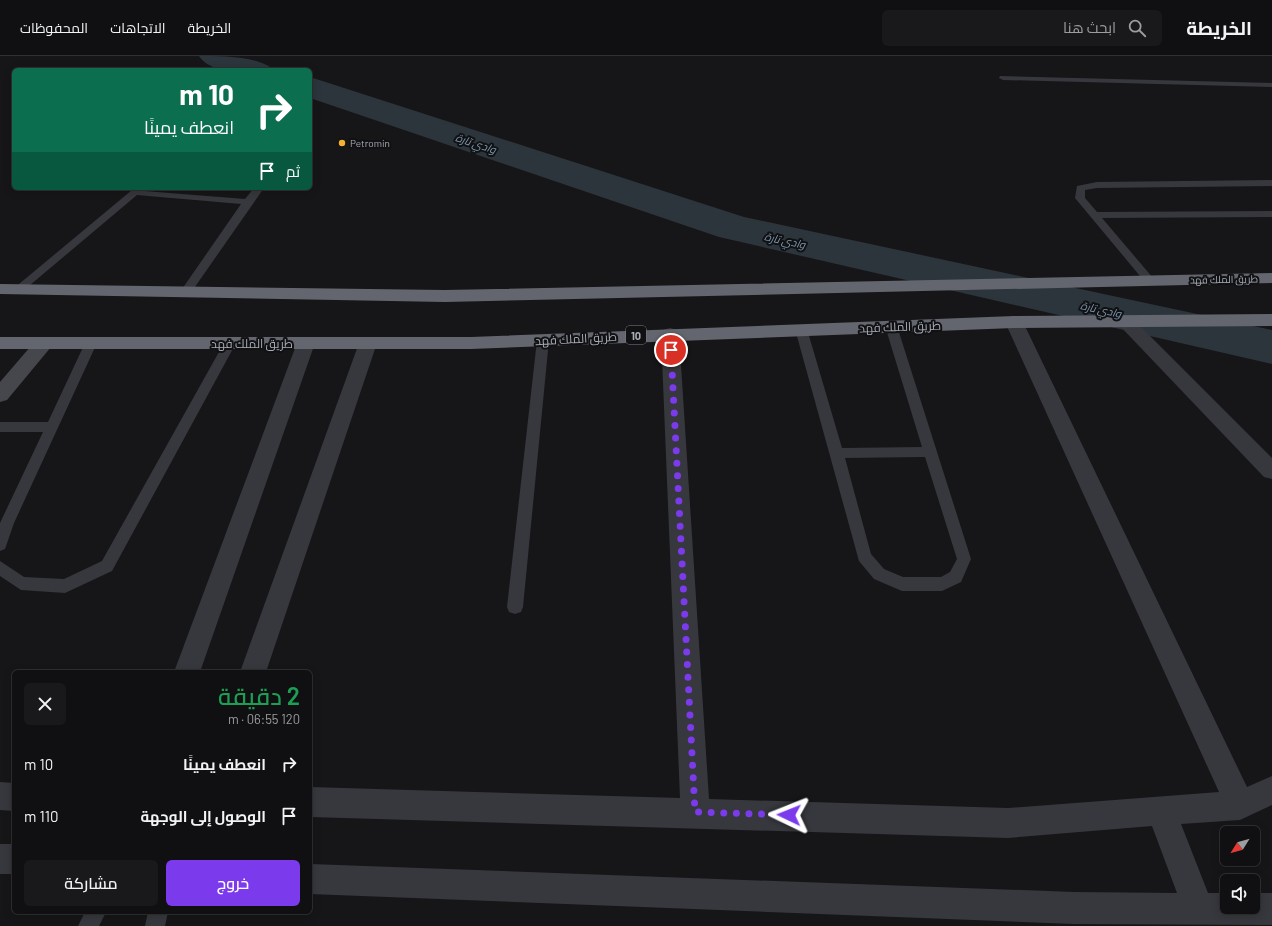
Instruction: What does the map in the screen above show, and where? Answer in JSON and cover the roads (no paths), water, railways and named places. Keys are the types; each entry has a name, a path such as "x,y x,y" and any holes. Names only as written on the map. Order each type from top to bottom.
{"highway":[{"name":"طريق الملك فهد","path":"0,289 445,296 1272,278"},
{"name":"طريق الملك فهد","path":"0,343 471,343 670,334 1014,322 1272,320"}],"street":[{"path":"1125,321 1272,471"},
{"path":"1014,322 1240,805"},
{"path":"670,334 695,812"},
{"path":"0,395 44,343"},
{"path":"188,670 306,343"},
{"path":"254,670 368,343"},
{"path":"312,802 695,812 1008,823 1240,805 1272,790"},
{"path":"0,796 12,797"},
{"path":"1161,811 1198,908"},
{"path":"0,859 12,859"},
{"path":"312,879 1074,908 1198,908 1257,915"}],"lane":[{"path":"1002,78 1272,84"},
{"path":"1148,280 1080,198 1080,188 1097,185 1272,183"},
{"path":"19,289 137,190 248,202"},
{"path":"186,292 257,190"},
{"path":"1094,215 1272,214"},
{"path":"801,329 837,453 864,557 879,574 902,584 942,584 956,577 964,559 891,326"},
{"path":"515,607 543,340"},
{"path":"0,545 7,523 90,343"},
{"path":"0,567 21,583 65,586 107,566 230,343"},
{"path":"0,427 52,427"},
{"path":"837,453 930,452"},
{"path":"88,926 95,914"},
{"path":"155,926 158,914"}],"waterway":[{"name":"وادي تارة","path":"215,56 251,68"},
{"name":"وادي تارة","path":"312,88 734,228 1272,347"}],"place":[{"name":"Petromin","path":"342,143"}]}
